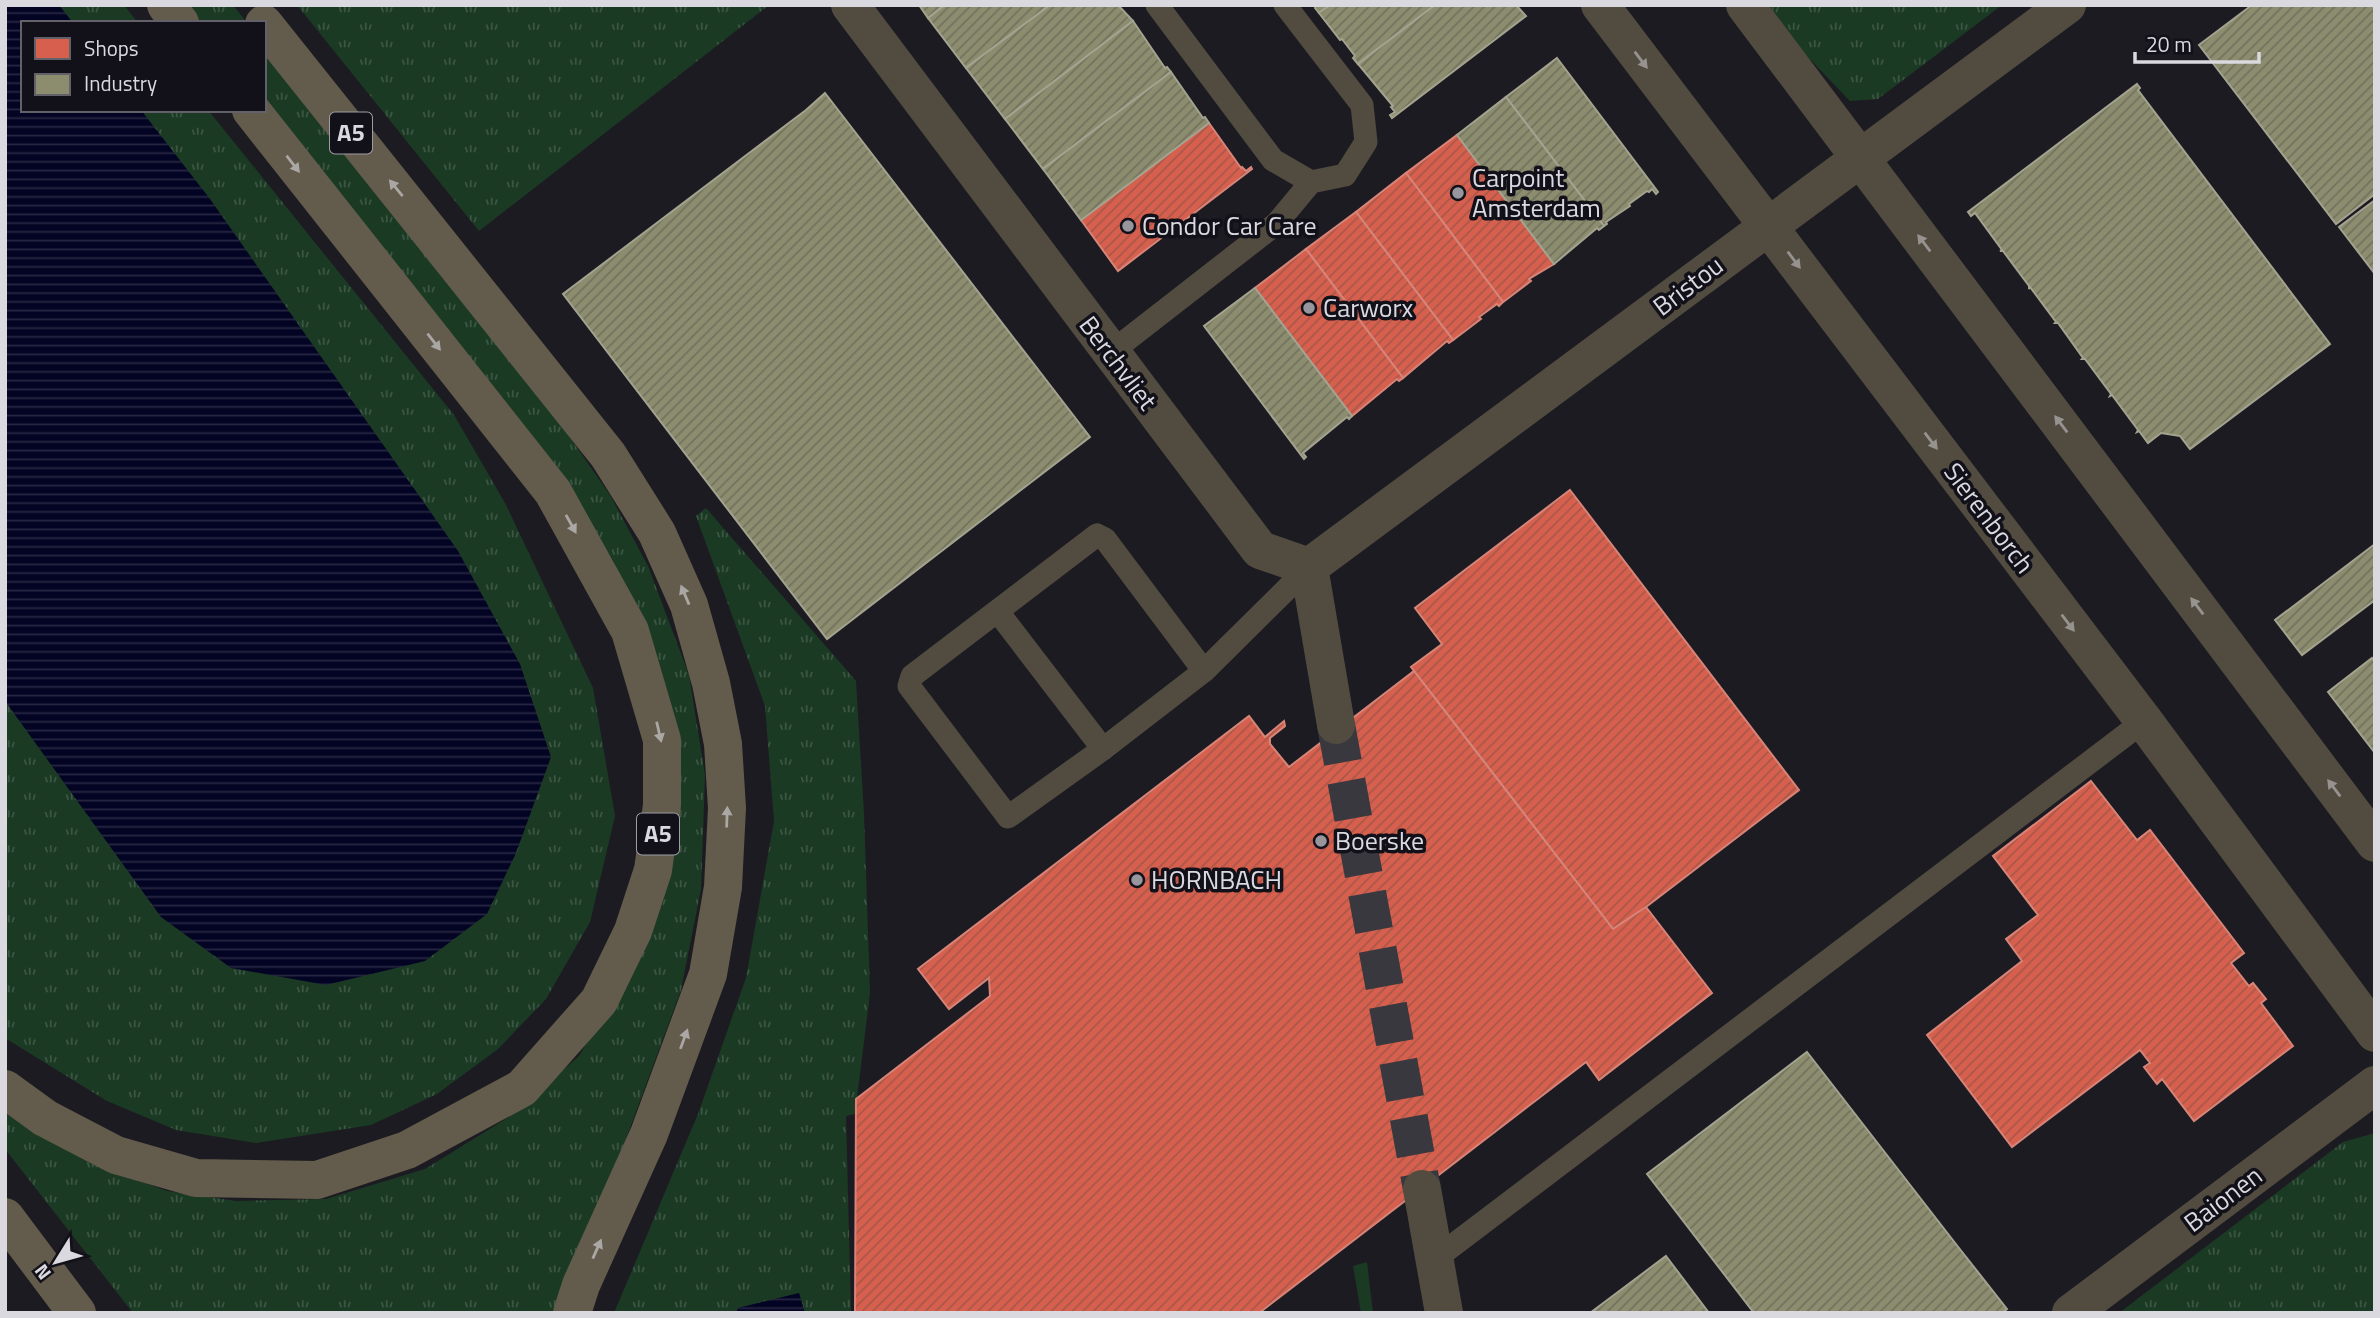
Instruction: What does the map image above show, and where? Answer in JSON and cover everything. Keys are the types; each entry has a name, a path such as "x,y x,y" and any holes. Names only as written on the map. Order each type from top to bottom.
{"highway":[{"path":"166,5 178,21"},
{"name":"A5","path":"249,5 262,21"},
{"name":"A5","path":"266,27 608,455 657,533 689,605 711,683 723,744 727,808 723,887 708,974 649,1134 580,1286 572,1313"},
{"name":"A5","path":"5,1089 46,1118 116,1155 197,1178 317,1180 407,1150 522,1087 599,1001 633,931 653,870 662,805 662,740 630,631 552,492 253,112"},
{"path":"5,1217 77,1313"}],"street":[{"name":"Berchvliet","path":"850,5 1260,550 1309,567"},
{"name":"Sierenborch","path":"1600,5 2144,721 2375,1033"},
{"path":"1745,5 2375,843"},
{"name":"Bristou","path":"1309,567 2067,5"},
{"path":"1309,567 1336,725"},
{"name":"Baionen","path":"2071,1313 2375,1086"},
{"path":"1422,1189 1444,1313"}],"lane":[{"path":"1157,5 1273,160 1311,181 1345,175 1366,142 1362,106 1285,5"},
{"path":"1110,352 1277,223 1311,181"},
{"path":"1204,671 1105,539 1097,536 912,676 909,686 1008,817 1103,749 1204,671 1309,567"},
{"path":"998,612 1103,749"},
{"path":"1435,1259 2144,721"}],"green space":[{"path":"5,5 124,5 136,21 21,21 21,112 210,112 454,415 505,503 593,688 615,816 590,922 546,999 498,1049 437,1094 371,1125 256,1143 176,1130 107,1101 5,1038"},
{"path":"184,5 233,5 245,21 197,21"},
{"path":"297,5 769,5 479,231"},
{"path":"1769,5 2002,5 1878,99 1850,101 1805,54"},
{"path":"266,47 514,357 610,495 648,566 689,675 705,775 701,889 681,990 627,1136 553,1313 133,1313 5,1149 5,1111 93,1164 167,1191 236,1201 326,1199 425,1169 509,1117 579,1056 640,954 664,692 613,560 506,405 266,106"},
{"path":"706,508 856,681 870,993 855,1114 846,1116 851,1313 805,1313 799,1294 738,1308 736,1313 614,1313 698,1114 746,978 774,821 765,706 696,516"},
{"path":"2375,1133 2375,1313 2119,1313 2343,1142"},
{"path":"1367,1262 1373,1313 1361,1313 1353,1266"}],"water":[{"path":"5,5 59,5 71,21 21,21 21,112 143,112 210,199 458,551 520,664 551,757 516,853 487,914 425,961 326,985 231,968 161,917 5,701"},
{"path":"799,1293 805,1313 736,1313 738,1308"}],"building: Shops":[{"path":"1209,123 1241,168 1246,171 1251,167 1252,169 1118,271 1081,220"},
{"path":"1457,135 1554,264 1529,279 1531,281 1503,302 1406,173"},
{"path":"1406,173 1503,302 1479,317 1481,319 1453,340 1356,212"},
{"path":"1356,212 1453,340 1449,343 1447,341 1403,378 1306,249"},
{"path":"1306,249 1403,378 1399,381 1397,379 1352,416 1255,288"},
{"path":"1570,490 1799,790 1646,907 1613,929 1411,667 1442,644 1415,608"},
{"path":"1414,671 1613,929 1646,907 1712,993 1599,1080 1586,1062 1259,1313 855,1313 856,1099 990,996 989,978 949,1009 918,969 1249,716 1265,737 1284,721 1285,726 1270,738 1270,744 1289,767"},
{"path":"2091,781 2137,840 2150,830 2244,953 2231,963 2249,986 2253,983 2266,999 2261,1003 2293,1046 2194,1121 2162,1079 2157,1084 2144,1067 2150,1063 2140,1050 2012,1147 1927,1035 2022,961 2006,939 2038,915 1993,856"}],"building: Industry":[{"path":"919,5 945,5 928,18"},
{"path":"945,5 1050,5 966,68 928,18"},
{"path":"1050,5 1118,5 1133,21 1005,119 966,68"},
{"path":"1317,5 1330,5 1319,13 1315,8"},
{"path":"1330,5 1435,5 1358,64 1342,39 1340,40 1319,13"},
{"path":"1435,5 1516,5 1526,16 1392,118 1390,115 1395,112 1391,107 1393,106 1358,64"},
{"path":"2252,5 2375,5 2375,194 2336,224 2199,45"},
{"path":"1133,21 1165,68 1171,72 1043,169 1005,119"},
{"path":"1557,58 1658,192 1656,194 1652,189 1647,191 1604,226 1506,97"},
{"path":"1171,72 1209,123 1081,220 1043,169"},
{"path":"2137,84 2140,88 2138,90 2330,344 2190,449 2180,436 2161,433 2148,443 2139,431 2137,432 2058,323 2055,323 2030,287 2029,289 2003,251 2000,251 2002,250 1975,213 1971,216 1968,212"},
{"path":"825,93 1090,437 827,639 563,294"},
{"path":"1506,97 1604,226 1599,230 1597,228 1554,264 1457,135"},
{"path":"2375,200 2375,274 2339,227"},
{"path":"1255,288 1352,416 1349,419 1347,417 1303,453 1306,457 1304,459 1204,326"},
{"path":"2375,544 2375,600 2302,655 2275,620"},
{"path":"2372,658 2375,662 2375,753 2328,692"},
{"path":"1807,1052 2007,1309 2002,1313 1754,1313 1647,1174"},
{"path":"1666,1256 1709,1313 1590,1313"}],"tunnel":[{"path":"1336,725 1422,1189"}],"place":[{"name":"Carpoint Amsterdam","path":"1458,193"},
{"name":"Condor Car Care","path":"1128,226"},
{"name":"Carworx","path":"1309,308"},
{"name":"Boerske","path":"1321,841"},
{"name":"HORNBACH","path":"1137,880"}]}
